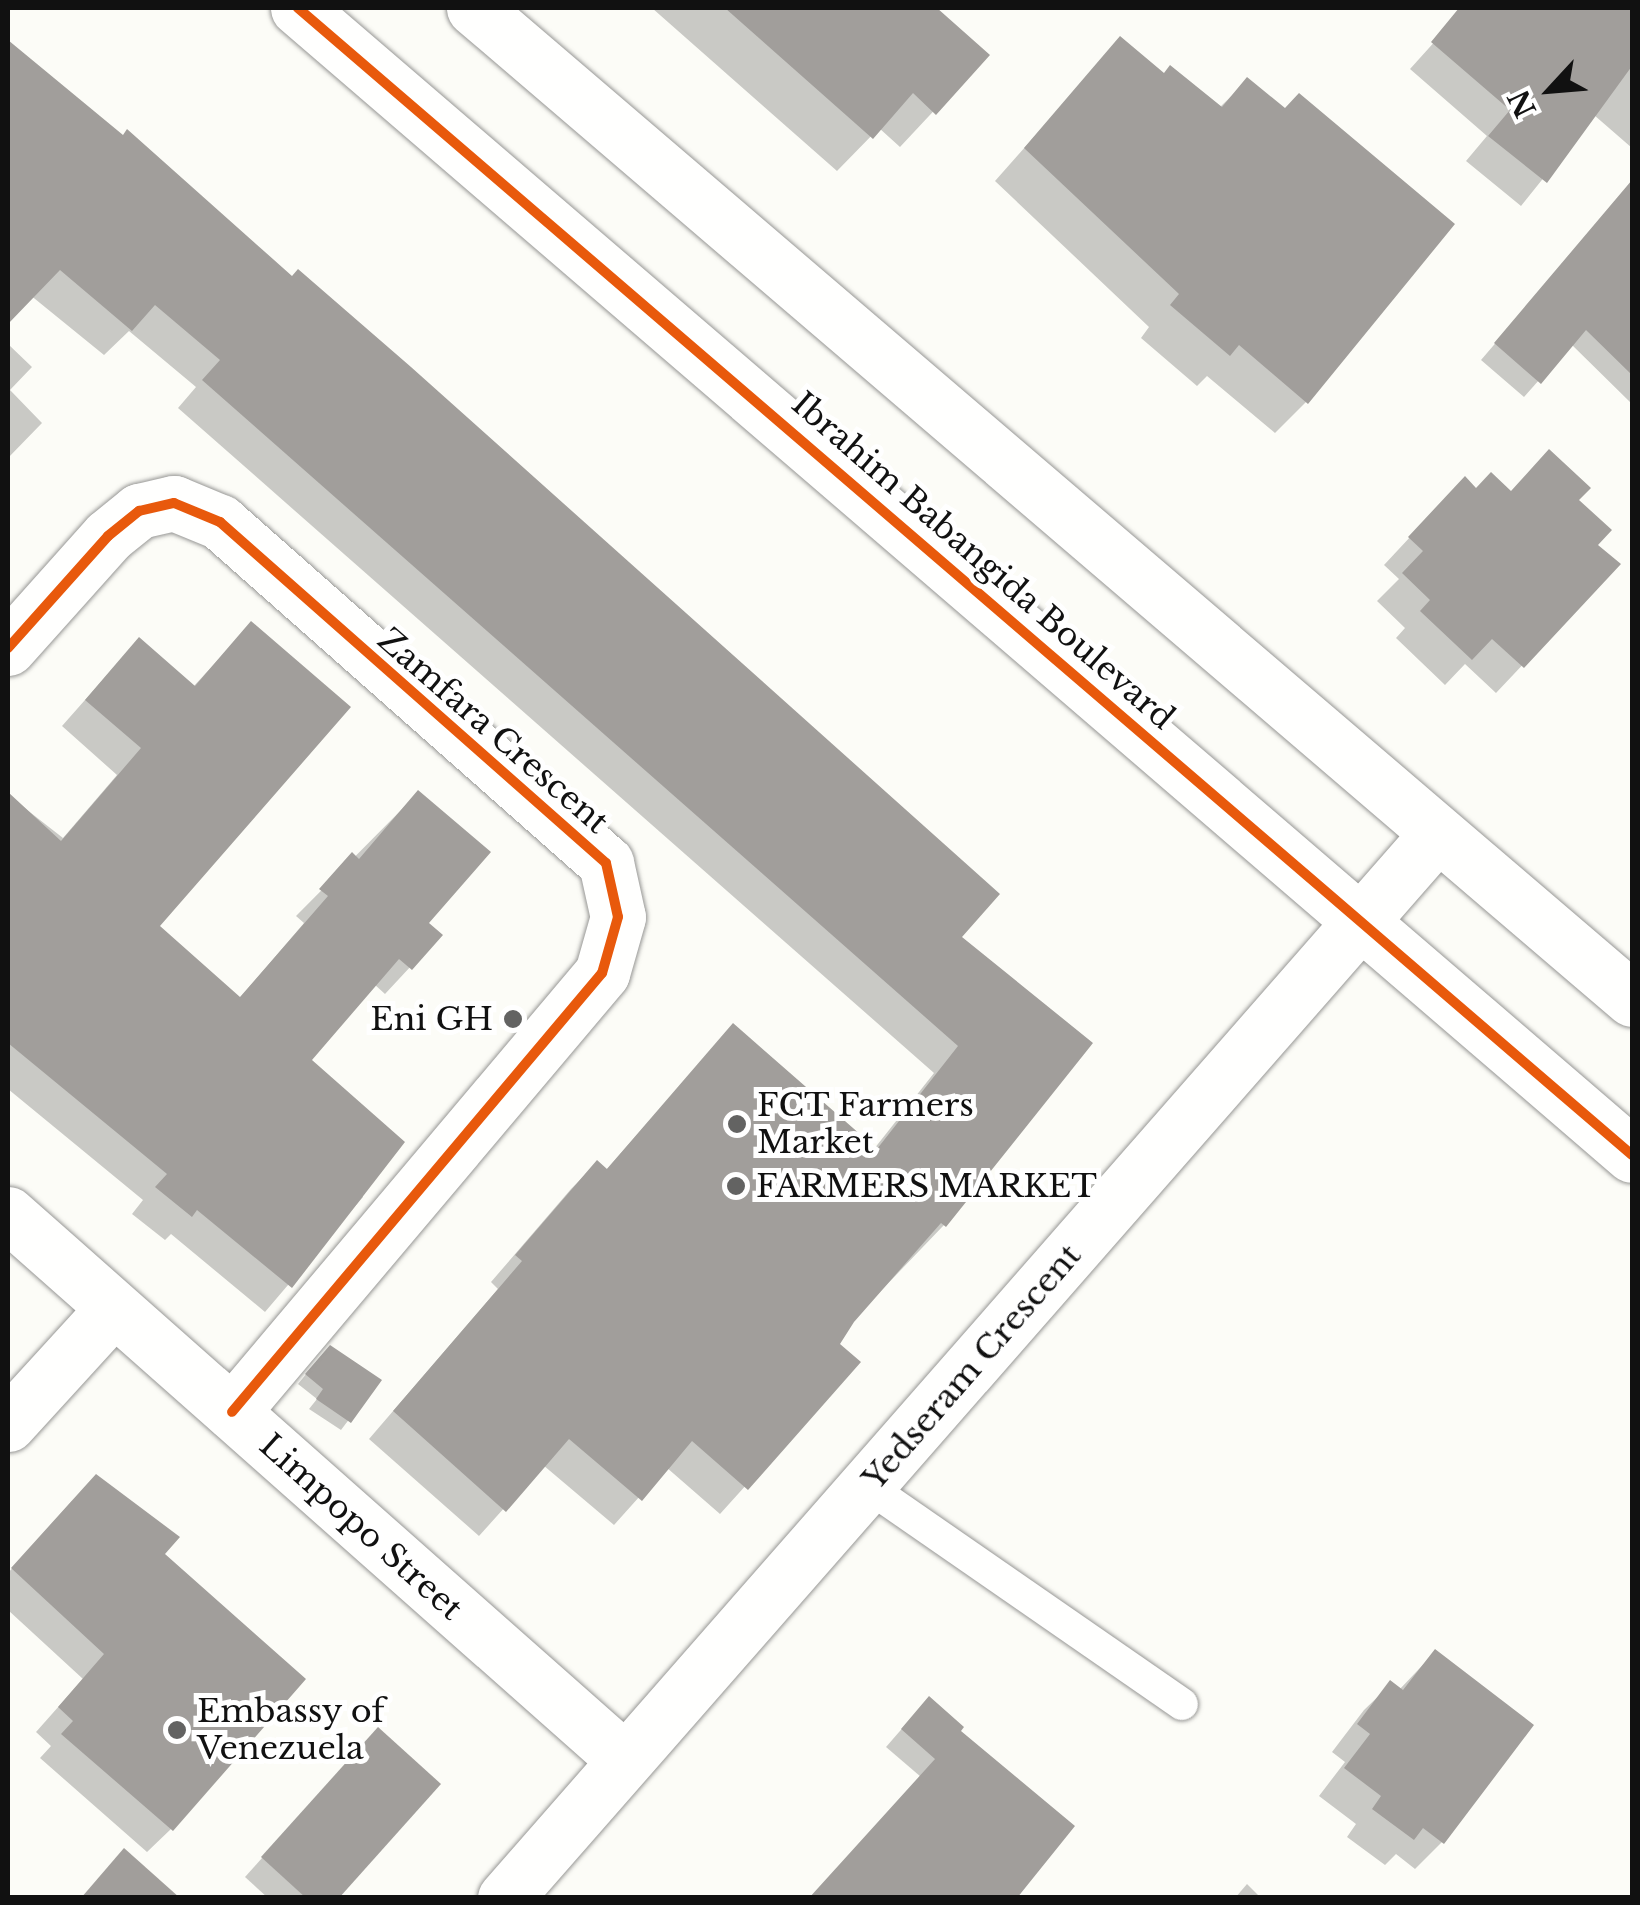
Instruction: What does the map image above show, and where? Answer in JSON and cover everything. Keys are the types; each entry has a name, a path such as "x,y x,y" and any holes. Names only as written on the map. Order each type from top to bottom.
{"street":[{"name":"Ibrahim Babangida Boulevard","path":"298,8 1366,921 1632,1156"},
{"path":"474,8 1632,999"},
{"name":"Zamfara Crescent","path":"8,648 108,536 140,510 174,503 220,522 606,863 618,917 602,974 232,1412"},
{"name":"Yedseram Crescent","path":"505,1898 1366,921 1437,834"},
{"name":"Limpopo Street","path":"8,1214 624,1760"},
{"path":"8,1424 113,1309"}],"lane":[{"path":"867,1486 1182,1704"}],"building":[{"path":"725,8 937,8 990,55 936,115 913,93 873,139"},
{"path":"1459,8 1632,8 1632,66 1547,183 1488,136 1510,110 1431,42"},
{"path":"1120,36 1164,73 1170,65 1222,107 1247,77 1285,108 1299,93 1455,224 1308,404 1239,345 1230,356 1170,305 1179,294 1024,148"},
{"path":"8,40 123,135 127,129 292,276 298,269 1000,894 962,937 1093,1043 946,1227 941,1223 854,1322 840,1344 861,1362 748,1490 692,1441 642,1501 569,1439 506,1512 393,1411 522,1261 515,1255 597,1160 607,1169 733,1023 877,1149 958,1046 202,380 220,360 155,305 132,331 60,270 8,324"},
{"path":"1632,180 1632,375 1586,330 1541,384 1494,343"},
{"path":"1549,449 1591,488 1579,500 1612,530 1598,545 1621,564 1524,668 1492,639 1472,660 1420,611 1430,600 1402,573 1423,551 1408,537 1465,476 1476,488 1491,472 1511,491"},
{"path":"251,621 351,707 160,926 240,997 328,896 319,889 352,852 359,859 418,790 491,852 429,923 443,935 412,970 399,959 312,1060 405,1142 292,1288 197,1210 192,1217 155,1187 167,1174 8,1043 8,792 61,841 141,748 85,700 139,637 195,686"},
{"path":"330,1345 382,1380 351,1423 316,1399 323,1389 305,1374"},
{"path":"96,1474 180,1537 165,1554 306,1679 173,1831 61,1734 73,1721 58,1707 104,1654 11,1568"},
{"path":"1435,1649 1534,1725 1444,1844 1423,1828 1414,1840 1372,1809 1381,1796 1344,1768 1370,1734 1357,1724 1390,1680 1403,1690"},
{"path":"929,1696 964,1727 961,1731 1075,1826 1017,1898 809,1898 935,1759 901,1729"},
{"path":"378,1727 441,1784 339,1898 306,1898 261,1857"},
{"path":"124,1848 180,1898 81,1898"}],"cycle path":[{"path":"298,8 1632,1155"},
{"path":"8,648 108,536 139,511 174,503 220,522 606,863 618,917 602,973 232,1412"}],"place":[{"name":"Eni GH","path":"513,1019"},
{"name":"FCT Farmers Market","path":"737,1124"},
{"name":"FARMERS MARKET","path":"736,1186"},
{"name":"Embassy of Venezuela","path":"177,1730"}]}
